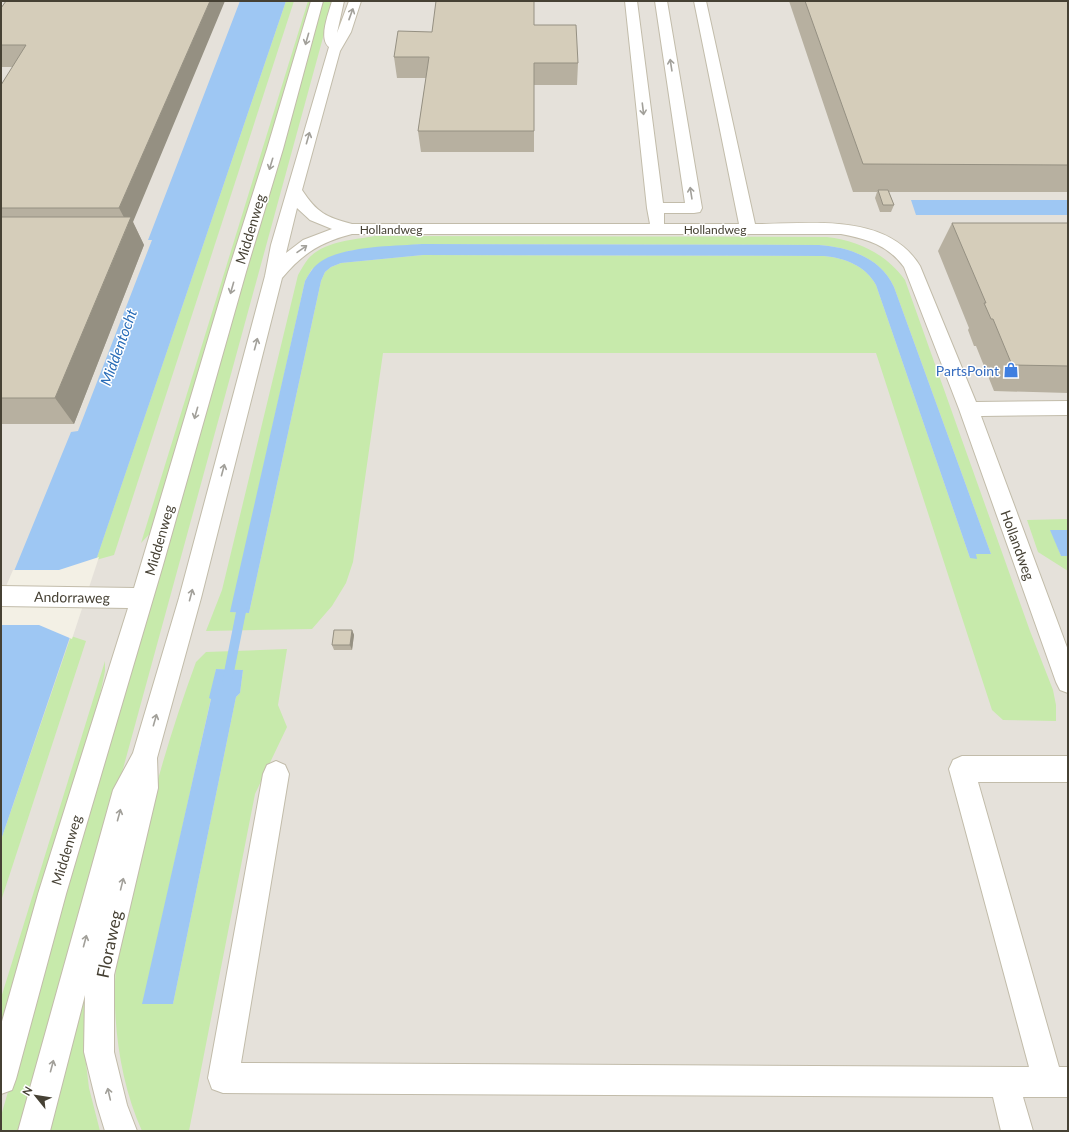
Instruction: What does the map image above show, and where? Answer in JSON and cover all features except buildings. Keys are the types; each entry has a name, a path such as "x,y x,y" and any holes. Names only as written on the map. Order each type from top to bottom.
{"street":[{"name":"Middenweg","path":"1,1079 52,894 142,598 237,272 276,149 317,1"},
{"path":"332,51 330,31 338,1"},
{"path":"34,1131 126,790 144,758 190,598 274,276 279,245 332,51 344,32 355,1"},
{"path":"631,1 694,208 655,208"},
{"path":"658,229 655,208 660,1"},
{"path":"700,1 748,229"},
{"name":"Hollandweg","path":"294,189 306,209 329,223 352,229 842,229 872,234 895,246 905,255 912,266 948,360 969,408 1068,682"},
{"name":"Hollandweg","path":"274,276 296,253 310,243 326,236 352,229"},
{"path":"969,408 1068,408"},
{"name":"Andorraweg","path":"1,596 142,598"},
{"name":"Floraweg","path":"121,1131 112,1105 99,1052 100,974 145,788 144,758"},
{"path":"276,774 223,1078 1058,1082 962,769 1068,769"},
{"path":"1004,1082 1017,1131"}],"shaded area":[{"path":"1,1 1068,1 1068,1131 1,1131"}],"green space":[{"path":"286,1 294,1 114,555 96,560"},
{"path":"308,1 314,1 155,528 141,543"},
{"path":"323,1 333,1 24,1131 1,1131 1,1116"},
{"path":"375,236 827,237 850,242 871,250 880,256 898,271 905,280 1030,631 1053,690 1056,705 1056,721 1003,720 992,710 876,353 383,353 353,562 346,583 332,606 312,629 206,631 222,590 298,275 308,259 322,248 339,242","holes":["422,244 819,245 842,248 872,261 881,268 894,287 991,554 976,554 970,558 876,285 867,273 854,264 840,259 824,256 423,255 341,263 331,267 325,272 321,281 249,613 231,612 305,281 312,269 348,251"]},
{"path":"1068,519 1068,530 1051,530 1061,556 1068,556 1068,571 1038,552 1027,520"},
{"path":"71,636 86,641 1,901 1,840"},
{"path":"287,649 278,705 287,727 255,794 189,1131 142,1131 133,1110 126,1087 117,1038 115,989 119,942 144,834 164,760 196,662 206,652","holes":["216,669 243,670 240,693 236,697 173,1004 143,1004 211,698"]},
{"path":"105,661 105,671 95,719 1,1043 1,998"},
{"path":"85,995 84,1047 89,1088 100,1131 46,1131 81,996"}],"water":[{"name":"Middentocht","path":"240,1 286,1 1,840 1,603 71,432 78,431 152,240 148,240"},
{"path":"911,200 1068,200 1068,215 916,215"},
{"path":"422,244 819,245 842,248 863,256 881,268 894,287 991,554 976,554 977,559 970,558 876,285 867,273 854,264 840,259 824,256 423,255 341,263 331,267 325,272 321,281 249,613 230,612 305,281 313,268 320,262 341,253 384,246"},
{"path":"1050,530 1068,530 1068,556 1061,556"},
{"path":"216,669 243,670 240,693 236,697 173,1004 142,1004 211,699 209,698"}],"pier":[{"path":"99,557 72,639 39,625 1,625 1,598 13,570 59,570"}],"waterway":[{"path":"227,682 243,602"}],"place":[{"name":"PartsPoint","path":"1011,370"}]}
